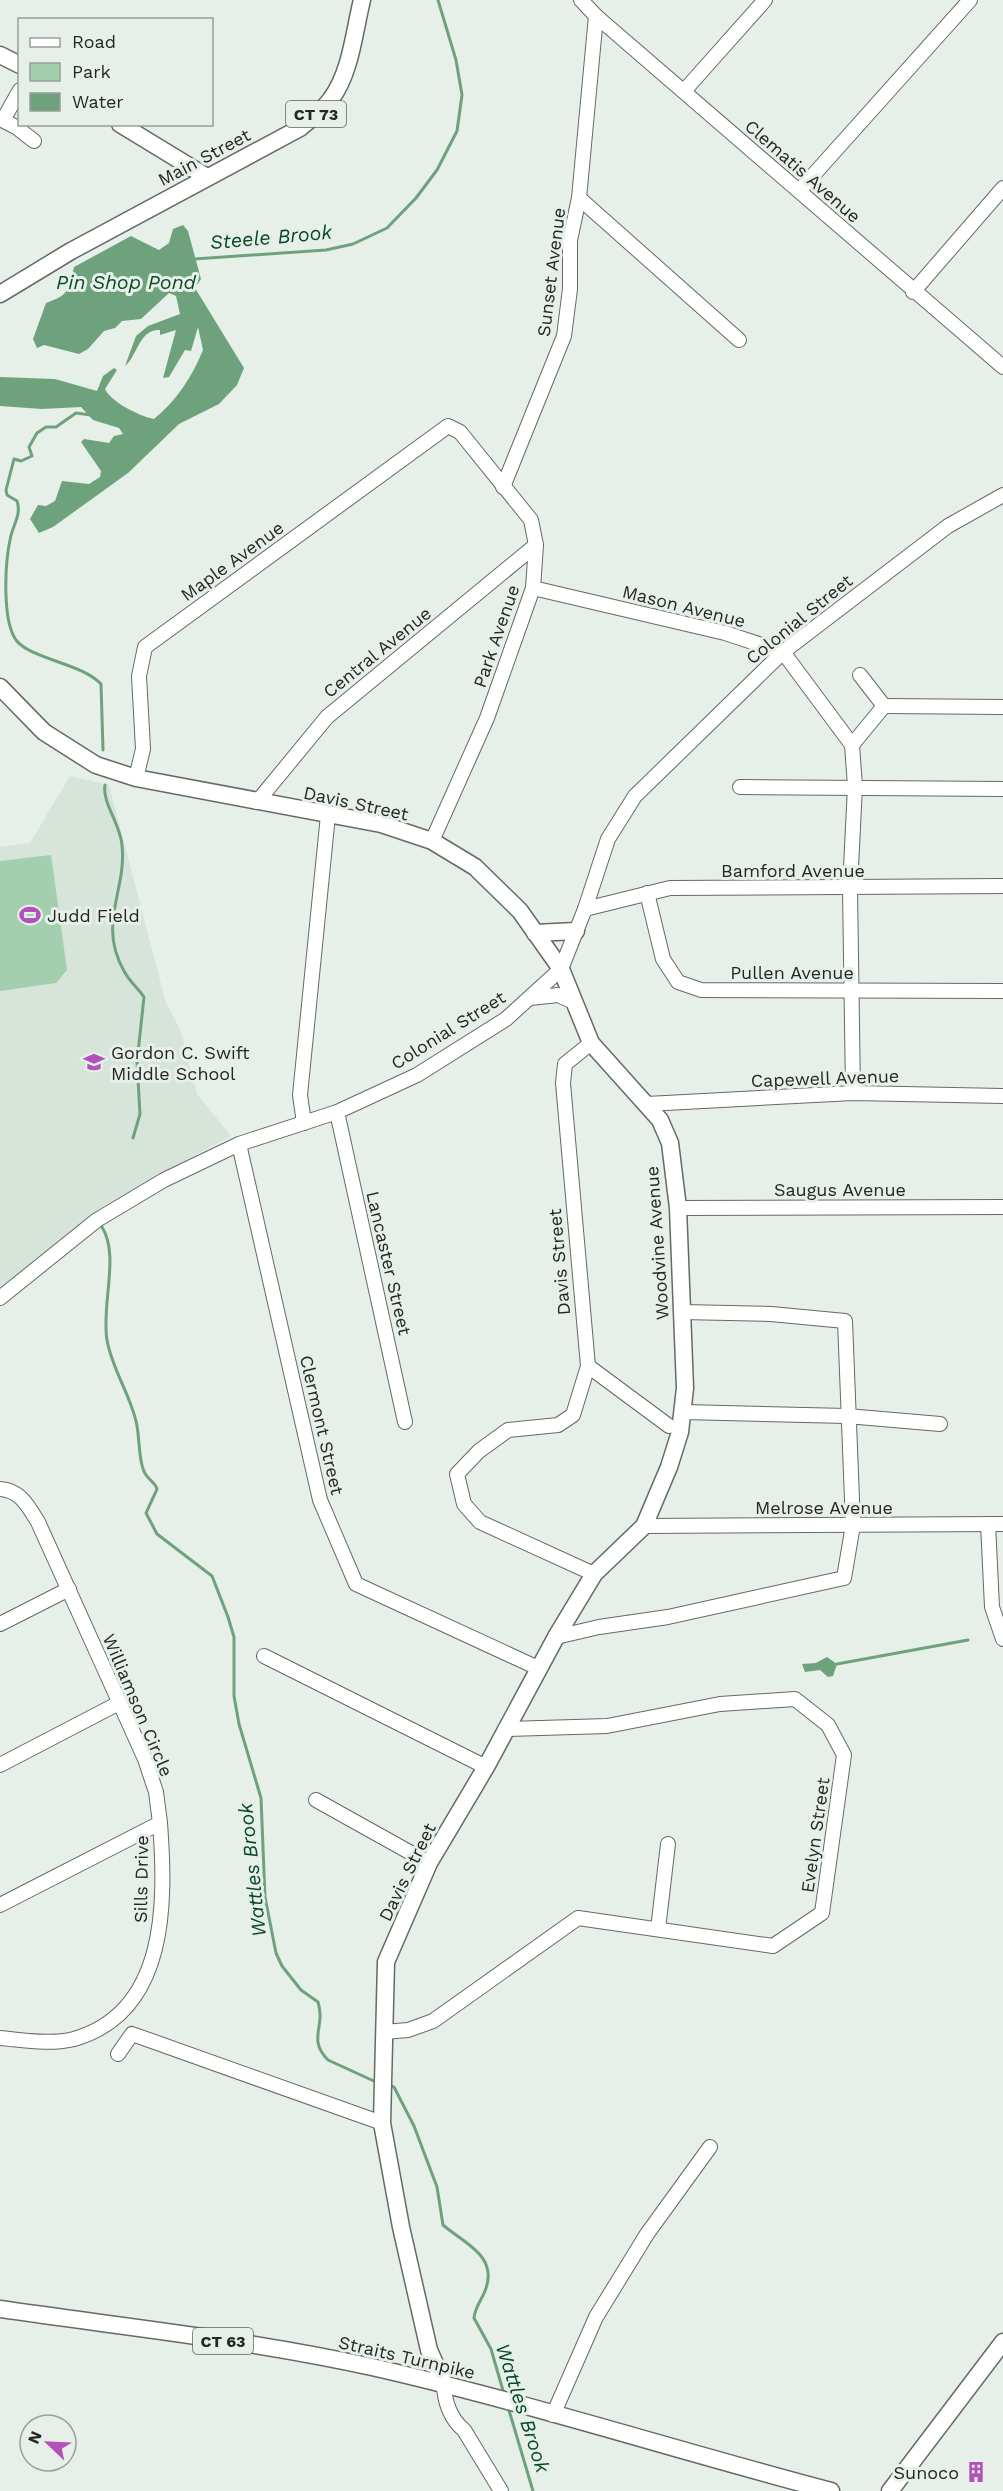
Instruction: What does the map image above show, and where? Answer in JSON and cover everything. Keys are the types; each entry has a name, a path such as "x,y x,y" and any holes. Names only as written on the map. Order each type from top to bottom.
{"main road":[{"name":"Main Street","path":"0,294 71,251 300,128 324,108 343,76 362,0"},
{"path":"0,55 18,64"},
{"path":"123,126 207,177"},
{"name":"Davis Street","path":"1,690 44,732 96,765 136,778 381,824 432,841 475,867 520,911 561,969 591,1043"},
{"path":"536,933 576,931"},
{"name":"Woodvine Avenue","path":"591,1043 660,1120 670,1143 678,1208 684,1412 675,1429"},
{"name":"Davis Street","path":"444,2384 429,2350 401,2227 383,2117 386,1962 429,1863 486,1767 556,1637 594,1574 644,1526 669,1467 675,1429"},
{"name":"Straits Turnpike","path":"0,2309 301,2353 444,2384 831,2491"},
{"path":"890,2491 1003,2342"}],"street":[{"name":"Clematis Avenue","path":"581,0 596,16 913,292 1003,367"},
{"path":"684,91 765,0"},
{"path":"799,191 970,0"},
{"name":"Sunset Avenue","path":"503,487 564,336 570,289 570,240 579,198 596,16"},
{"path":"18,93 2,119 34,141"},
{"path":"913,292 1003,188"},
{"path":"579,198 739,340"},
{"name":"Park Avenue","path":"432,841 487,718 534,588 536,545 531,520 460,432 448,426"},
{"name":"Maple Avenue","path":"136,778 143,749 140,676 144,647 448,426"},
{"name":"Colonial Street","path":"0,1298 97,1220 164,1180 239,1144 337,1112 417,1075 506,1019 561,969 585,909 608,839 635,796 783,652 948,526 1003,495"},
{"name":"Central Avenue","path":"257,802 327,717 536,545"},
{"name":"Mason Avenue","path":"534,588 725,633 783,652"},
{"path":"783,652 852,745 855,786 850,888 853,1093"},
{"path":"860,675 884,706"},
{"path":"852,745 884,706"},
{"path":"884,706 1003,707"},
{"path":"740,787 855,786 1003,789"},
{"path":"304,1123 300,1095 328,815"},
{"name":"Bamford Avenue","path":"585,909 670,888 1003,886"},
{"name":"Pullen Avenue","path":"646,893 663,959 678,982 701,990 1003,991"},
{"path":"530,998 558,995 574,1002"},
{"name":"Davis Street","path":"588,1366 563,1083 566,1064 591,1043"},
{"name":"Capewell Avenue","path":"647,1104 853,1093 1003,1096"},
{"name":"Lancaster Street","path":"337,1112 405,1422"},
{"name":"Clermont Street","path":"239,1144 320,1500 356,1584 538,1668"},
{"name":"Saugus Avenue","path":"678,1208 1003,1207"},
{"path":"556,1637 599,1627 668,1617 844,1578 853,1525 845,1321 771,1314 682,1312"},
{"path":"594,1574 480,1522 464,1504 457,1474 479,1451 508,1430 558,1425 573,1415 588,1366 675,1429"},
{"path":"684,1412 847,1416 940,1424"},
{"name":"Williamson Circle","path":"0,1489 11,1490 27,1503 69,1589 145,1759 156,1792 160,1823"},
{"path":"988,1524 992,1607 1003,1639"},
{"name":"Melrose Avenue","path":"644,1526 1003,1524"},
{"path":"0,1624 69,1589"},
{"path":"264,1656 486,1767"},
{"name":"Evelyn Street","path":"384,2032 408,2030 433,2021 578,1918 773,1946 822,1913 844,1755 828,1725 795,1699 720,1704 607,1726 505,1729"},
{"path":"0,1765 119,1702"},
{"path":"316,1800 429,1863"},
{"path":"0,1905 160,1823"},
{"name":"Sills Drive","path":"0,2038 56,2041 74,2039 114,2018 131,2004 151,1961 161,1918 160,1823"},
{"path":"658,1929 668,1844"},
{"path":"118,2054 132,2034 383,2117"},
{"path":"553,2415 596,2317 647,2234 710,2147"},
{"name":"Davis Street","path":"444,2384 452,2392 464,2420 464,2430 501,2491"}],"shaded area":[{"name":"Gordon C. Swift Middle School","path":"70,776 109,785 166,1003 180,1029 197,1094 231,1136 105,1205 0,1289 0,847 30,843"}],"green space":[{"name":"Judd Field","path":"51,855 67,970 56,983 0,991 0,861"}],"water":[{"name":"Pin Shop Pond","path":"183,225 188,231 201,279 195,288 244,368 237,385 219,404 179,424 128,473 53,527 39,533 30,519 38,505 46,506 55,501 62,481 89,484 100,477 101,471 81,442 84,439 109,443 114,436 123,434 119,428 93,420 81,407 42,409 0,406 0,377 55,379 97,391 103,376 114,368 117,370 105,389 108,394 126,408 154,419 176,396 199,360 203,350 198,327 191,351 185,350 169,377 163,378 176,330 160,335 160,330 148,334 125,366 136,336 148,326 180,314 176,296 169,293 141,319 122,321 115,328 104,331 88,349 79,354 44,345 37,348 33,339 46,303 67,291 74,267 131,236 159,250 169,243 173,229"},
{"path":"827,1657 837,1664 833,1676 828,1677 820,1670 805,1672 802,1664 816,1663"}],"waterway":[{"name":"Steele Brook","path":"194,259 326,250 353,244 387,228 416,198 437,170 457,131 462,95 456,60 438,0"},
{"name":"Wattles Brook","path":"91,415 76,413 56,427 46,427 37,433 29,447 32,456 21,461 14,459 6,490 7,495 17,501 18,511 8,550 6,592 8,619 16,640 32,652 81,671 101,684 103,750"},
{"name":"Wattles Brook","path":"105,785 106,799 122,845 121,877 113,922 113,938 116,954 124,971 144,997 137,1062 140,1114 133,1138"},
{"name":"Wattles Brook","path":"102,1227 110,1252 106,1311 109,1351 136,1421 143,1470 157,1489 146,1513 157,1534 212,1576 234,1637 234,1696 239,1724 261,1798 265,1897 276,1953 282,1966 301,1990 318,2002 320,2011 318,2039 322,2053 328,2060 376,2082"},
{"path":"837,1664 968,1640"},
{"name":"Wattles Brook","path":"388,2085 394,2087 414,2126 437,2187 443,2225 470,2245 484,2260 488,2279 474,2318 491,2349 504,2394"},
{"name":"Wattles Brook","path":"508,2407 533,2491"}],"place":[{"name":"Judd Field","path":"30,915"},
{"name":"Gordon C. Swift Middle School","path":"94,1062"},
{"name":"Sunoco","path":"976,2472"}]}
